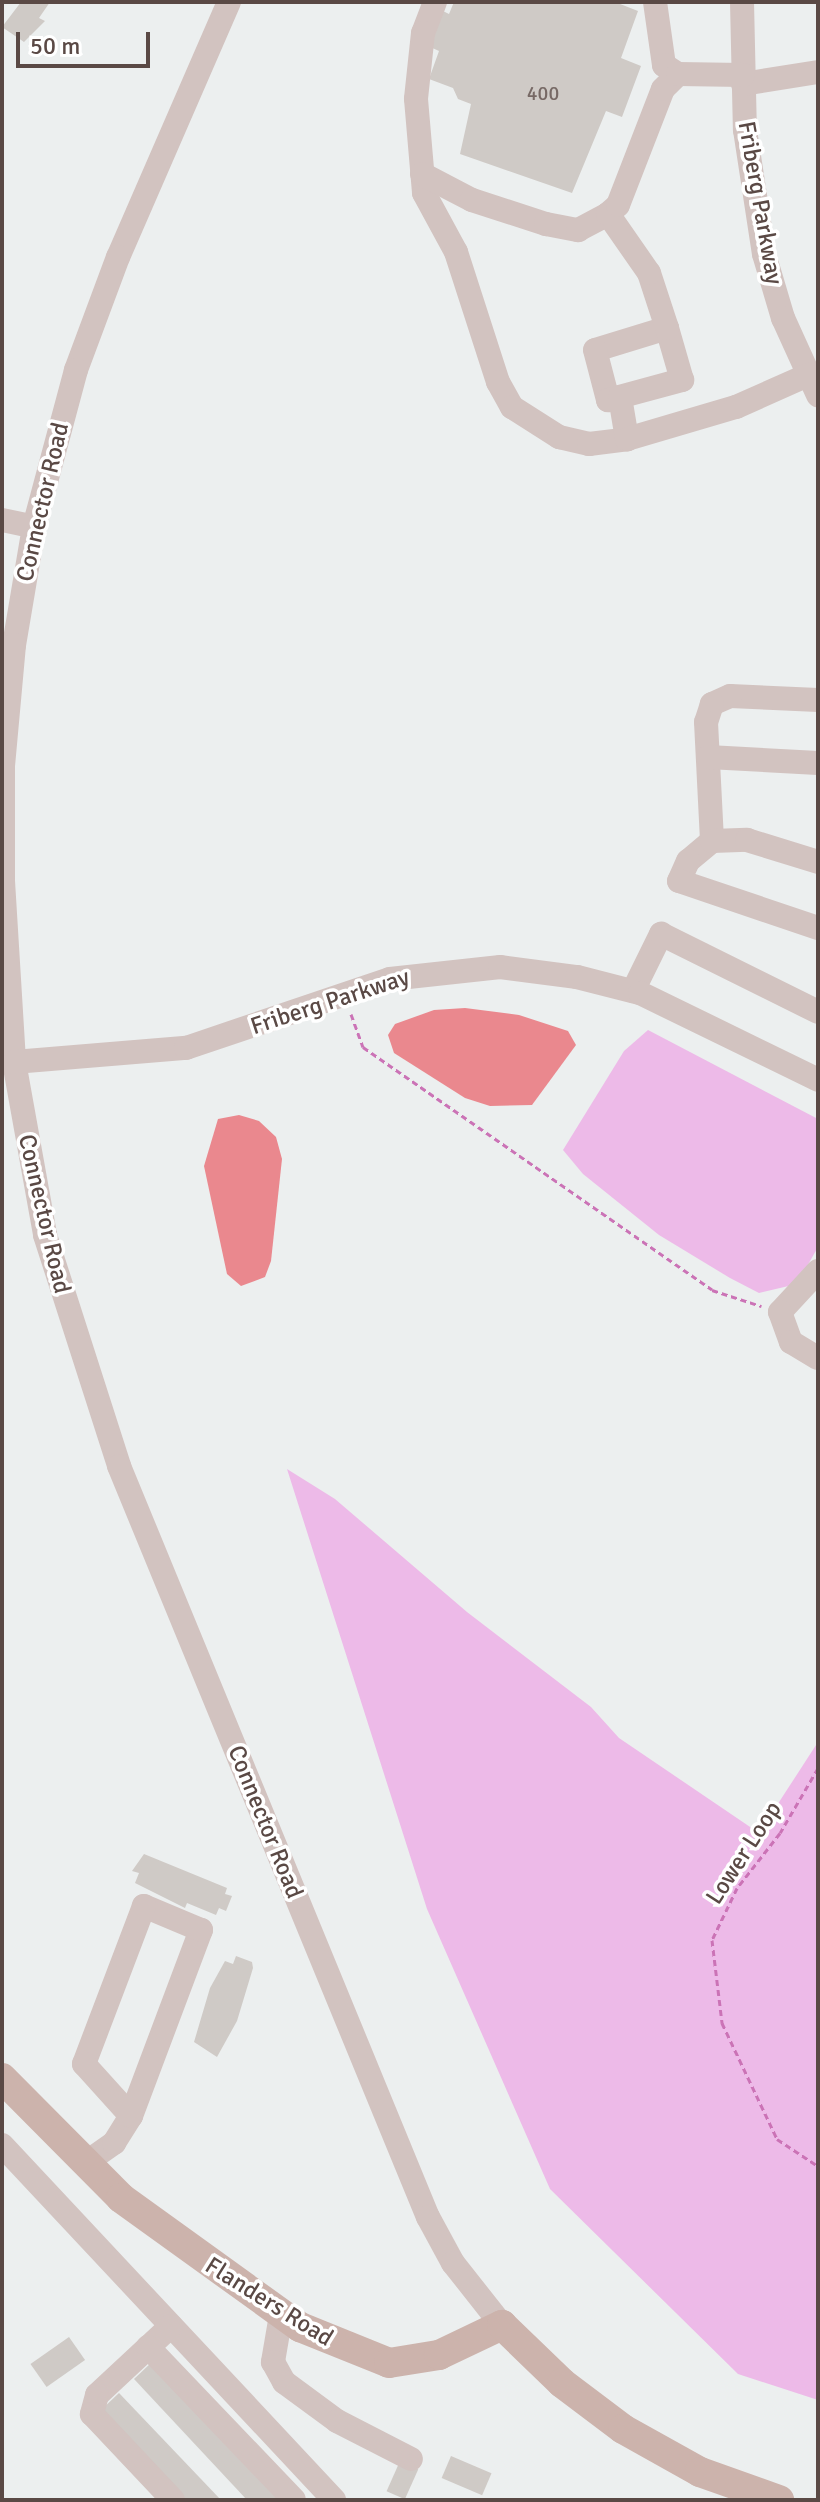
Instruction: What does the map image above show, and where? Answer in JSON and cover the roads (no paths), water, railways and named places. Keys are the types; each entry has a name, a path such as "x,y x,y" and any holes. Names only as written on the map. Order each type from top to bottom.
{"main road":[{"name":"Flanders Road","path":"2,2078 84,2164 182,2246 281,2315 338,2346 389,2363 439,2355 502,2325"},
{"path":"502,2325 562,2383 623,2429 700,2472 779,2500"}],"street":[{"name":"Connector Road","path":"229,2 81,356 34,527 14,645 3,765 3,881 14,1062 49,1250 119,1466 428,2217 453,2263 502,2325"},
{"path":"435,2 423,33 416,99 422,174 437,223 456,252 498,382 512,407 559,437 589,444 627,439 813,385"},
{"path":"655,2 664,65 678,74 743,79 818,72"},
{"name":"Friberg Parkway","path":"742,2 743,79 764,254 783,318 813,385"},
{"path":"422,174 472,200 546,224 578,230 618,205 663,89 678,74"},
{"path":"608,214 649,273 667,328 682,380 608,400 595,350 667,328"},
{"path":"620,397 627,439"},
{"path":"2,520 34,527"},
{"path":"712,841 706,722 712,704 730,696 818,700"},
{"path":"708,757 818,763"},
{"path":"818,862 747,840 712,841 688,861 679,881 818,928"},
{"path":"633,991 661,934 818,1012"},
{"name":"Friberg Parkway","path":"14,1062 186,1048 390,979 462,967 536,969 633,991 818,1080"},
{"path":"818,1271 780,1312 791,1342 818,1358"},
{"path":"84,2164 114,2143 131,2116 201,1930 144,1906 84,2064 131,2116"},
{"path":"2,2145 312,2482 334,2500"},
{"path":"281,2315 273,2362 284,2382 337,2421 411,2459"},
{"path":"171,2326 97,2395 92,2414 173,2500"},
{"path":"148,2347 294,2500"}]}
